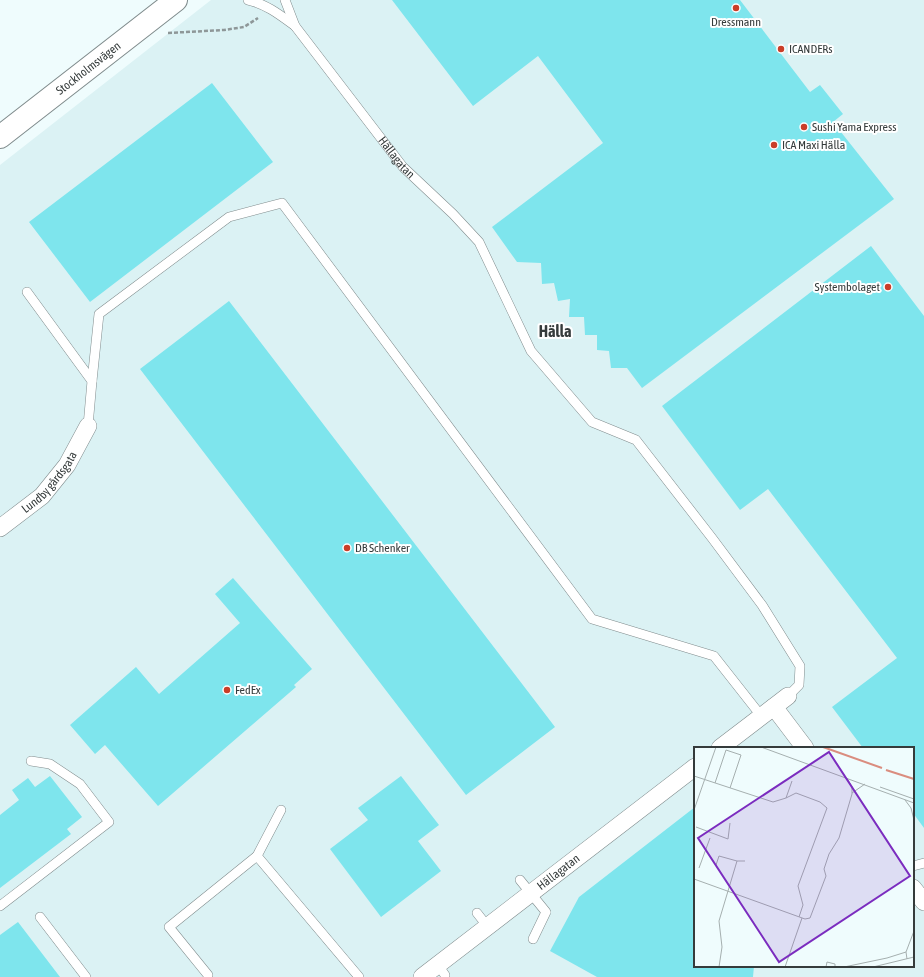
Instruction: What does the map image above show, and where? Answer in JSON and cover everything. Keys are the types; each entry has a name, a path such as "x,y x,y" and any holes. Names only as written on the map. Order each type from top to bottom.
{"main road":[{"name":"Stockholmsvägen","path":"0,120 158,0"},
{"name":"Stockholmsvägen","path":"0,137 176,0"}],"street":[{"name":"Lundby gårdsgata","path":"0,528 42,496 67,465 88,426"},
{"path":"721,747 788,696"},
{"path":"768,712 805,747"},
{"name":"Hällagatan","path":"422,977 442,970 488,927 694,769"},
{"path":"914,889 924,902"}],"lane":[{"path":"248,0 270,8 295,26"},
{"path":"285,0 295,26"},
{"name":"Hällagatan","path":"295,26 403,167 453,214 479,242 531,351 592,422 636,440 762,604 800,666 799,685 788,696"},
{"path":"88,426 99,314 229,217 282,203 592,619 714,656 768,712"},
{"path":"27,292 92,381"},
{"path":"0,906 109,822 80,784 50,764 31,761"},
{"path":"208,975 169,927 257,856 281,810"},
{"path":"257,856 359,977"},
{"path":"914,866 924,863"},
{"path":"520,880 546,912 533,938"},
{"path":"477,912 488,927"},
{"path":"40,916 86,977"}],"path":[{"path":"167,33 224,30 244,27 270,8"}],"shaded area":[{"path":"211,0 924,0 924,977 0,977 0,165"}],"building":[{"path":"392,0 740,0 810,92 820,85 843,114 833,122 894,199 642,388 627,368 611,368 609,351 597,350 597,335 585,335 584,317 569,317 570,299 558,301 554,283 542,284 541,263 517,262 492,227 603,143 538,56 473,106"},
{"path":"212,83 273,162 90,302 29,222"},
{"path":"871,246 924,316 924,828 914,814 914,747 862,747 832,707 897,658 768,489 740,510 662,406"},
{"name":"DB Schenker","path":"229,301 555,727 466,795 140,369"},
{"name":"FedEx","path":"233,578 312,669 294,685 296,687 158,806 105,745 95,754 70,725 136,667 159,694 240,623 215,594"},
{"path":"50,776 82,817 67,829 71,834 0,888 0,815 19,800 12,790 28,778 35,787"},
{"path":"401,776 439,825 418,841 441,871 381,917 330,849 368,820 358,808"},
{"path":"694,808 694,967 754,967 753,977 597,977 550,951 579,897"},
{"path":"18,922 60,977 0,977 0,935"}],"place":[{"name":"Dressmann","path":"736,8"},
{"name":"ICANDERs","path":"781,49"},
{"name":"Sushi Yama Express","path":"804,127"},
{"name":"ICA Maxi Hälla","path":"774,145"},
{"name":"Systembolaget","path":"888,287"},
{"name":"DB Schenker","path":"347,548"},
{"name":"FedEx","path":"227,690"}],"district":[{"name":"Hälla","path":"555,331"}]}
